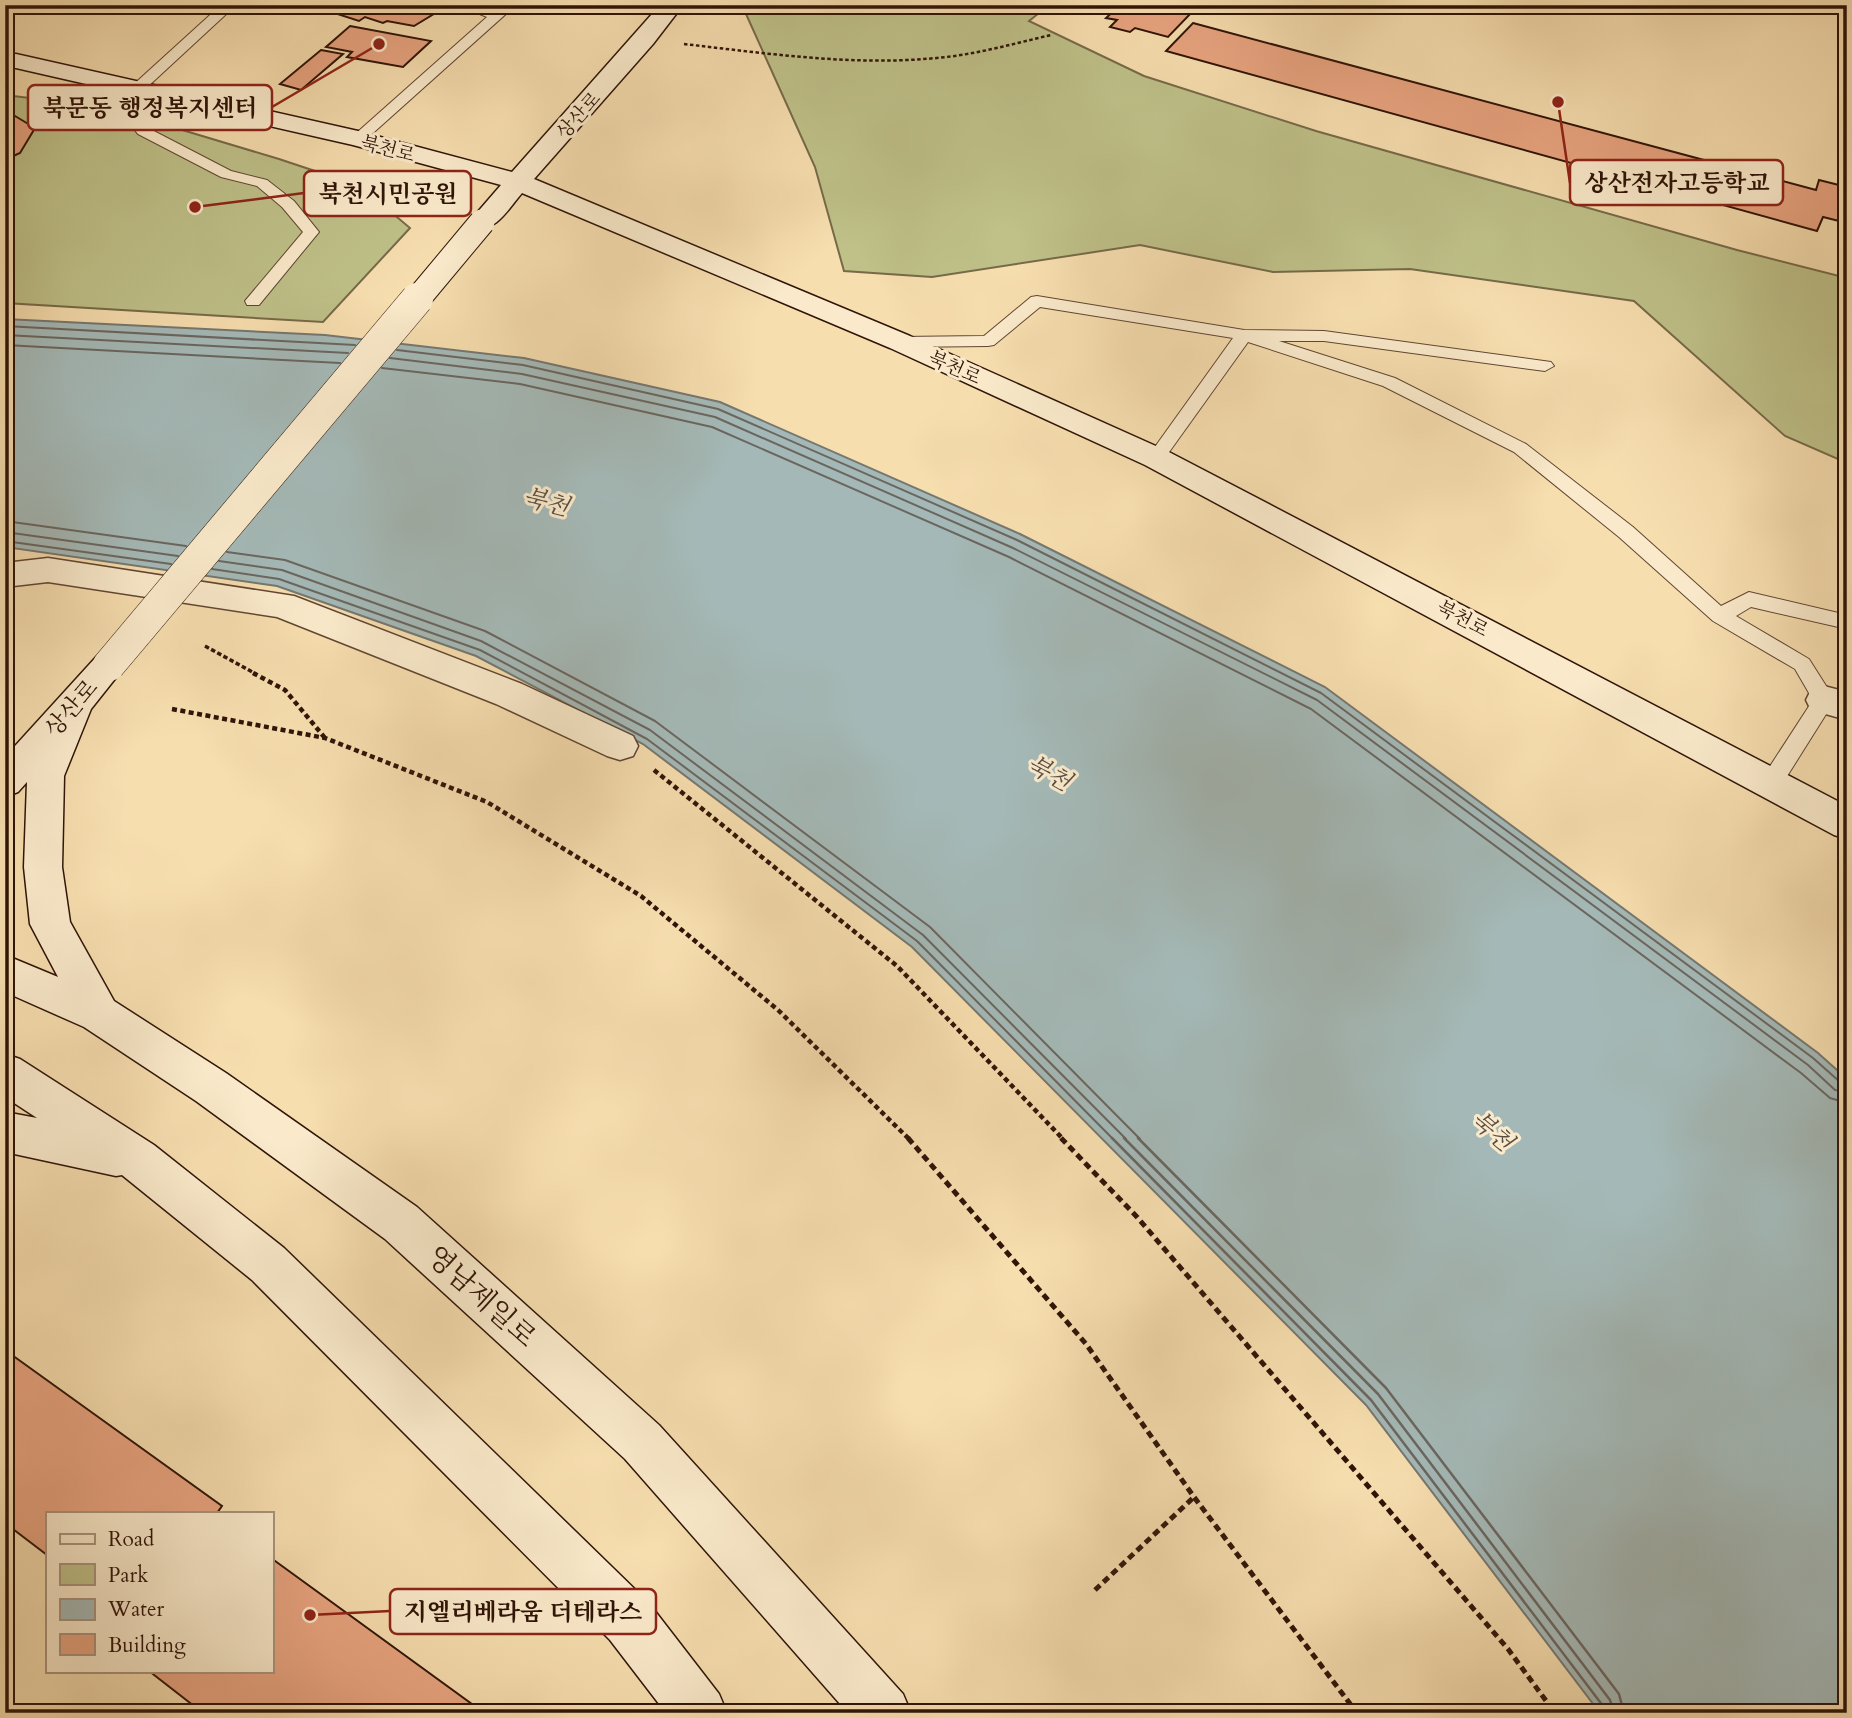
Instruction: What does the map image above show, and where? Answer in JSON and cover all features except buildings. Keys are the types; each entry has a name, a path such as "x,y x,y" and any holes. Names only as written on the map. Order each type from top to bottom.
{"street":[{"name":"상산로","path":"5,782 75,705 482,222 672,5"},
{"name":"북천로","path":"9,60 358,139 518,182 666,242 900,342 1156,458 1847,824"},
{"path":"5,575 48,570 282,605 509,694 620,746"},
{"path":"5,745 75,705"},
{"path":"75,705 46,776 43,867 50,923 99,1014"},
{"name":"영남제일로","path":"5,973 99,1014 211,1087 401,1223 642,1442 884,1713"},
{"path":"5,1073 138,1160 268,1264 629,1620 700,1713"},
{"path":"5,1132 138,1160"}],"lane":[{"path":"229,5 125,85 120,103 143,131 226,174 262,183 288,204 312,232 253,301"},
{"path":"466,5 496,16"},
{"path":"358,139 509,5"},
{"path":"900,342 988,341 1037,301 1244,335 1324,336 1545,366"},
{"path":"1156,458 1244,335"},
{"path":"1244,335 1389,382 1520,448 1626,531 1720,616 1802,664 1835,703 1771,783"},
{"path":"1720,616 1749,599 1847,622"}],"path":[{"path":"645,39 788,55 867,59 946,57 1051,35"},
{"path":"205,646 285,690 325,737"},
{"path":"172,709 325,737 487,802 641,896 778,1010 918,1148 1086,1344 1194,1497 1357,1713"},
{"path":"620,746 665,778 897,966 1137,1217 1508,1649 1555,1713"},
{"path":"1095,1590 1194,1497"}],"green space":[{"path":"751,5 1049,5 1029,21 1144,76 1316,131 1737,250 1847,278 1847,463 1785,436 1634,301 1410,269 1273,272 1140,245 932,277 844,271 815,167 746,14"},
{"path":"5,95 71,103 149,120 279,159 360,186 410,228 323,322 5,303"}],"water":[{"name":"북천","path":"5,319 325,335 524,358 720,402 1020,534 1325,687 1818,1053 1847,1079 1847,1713 1600,1713 1366,1405 912,947 643,744 476,656 277,586 5,547"}],"place":[{"name":"북문동 행정복지센터","path":"379,44"},
{"name":"상산전자고등학교","path":"1558,102"},
{"name":"북천시민공원","path":"195,207"},
{"name":"지엘리베라움 더테라스","path":"310,1615"}]}
